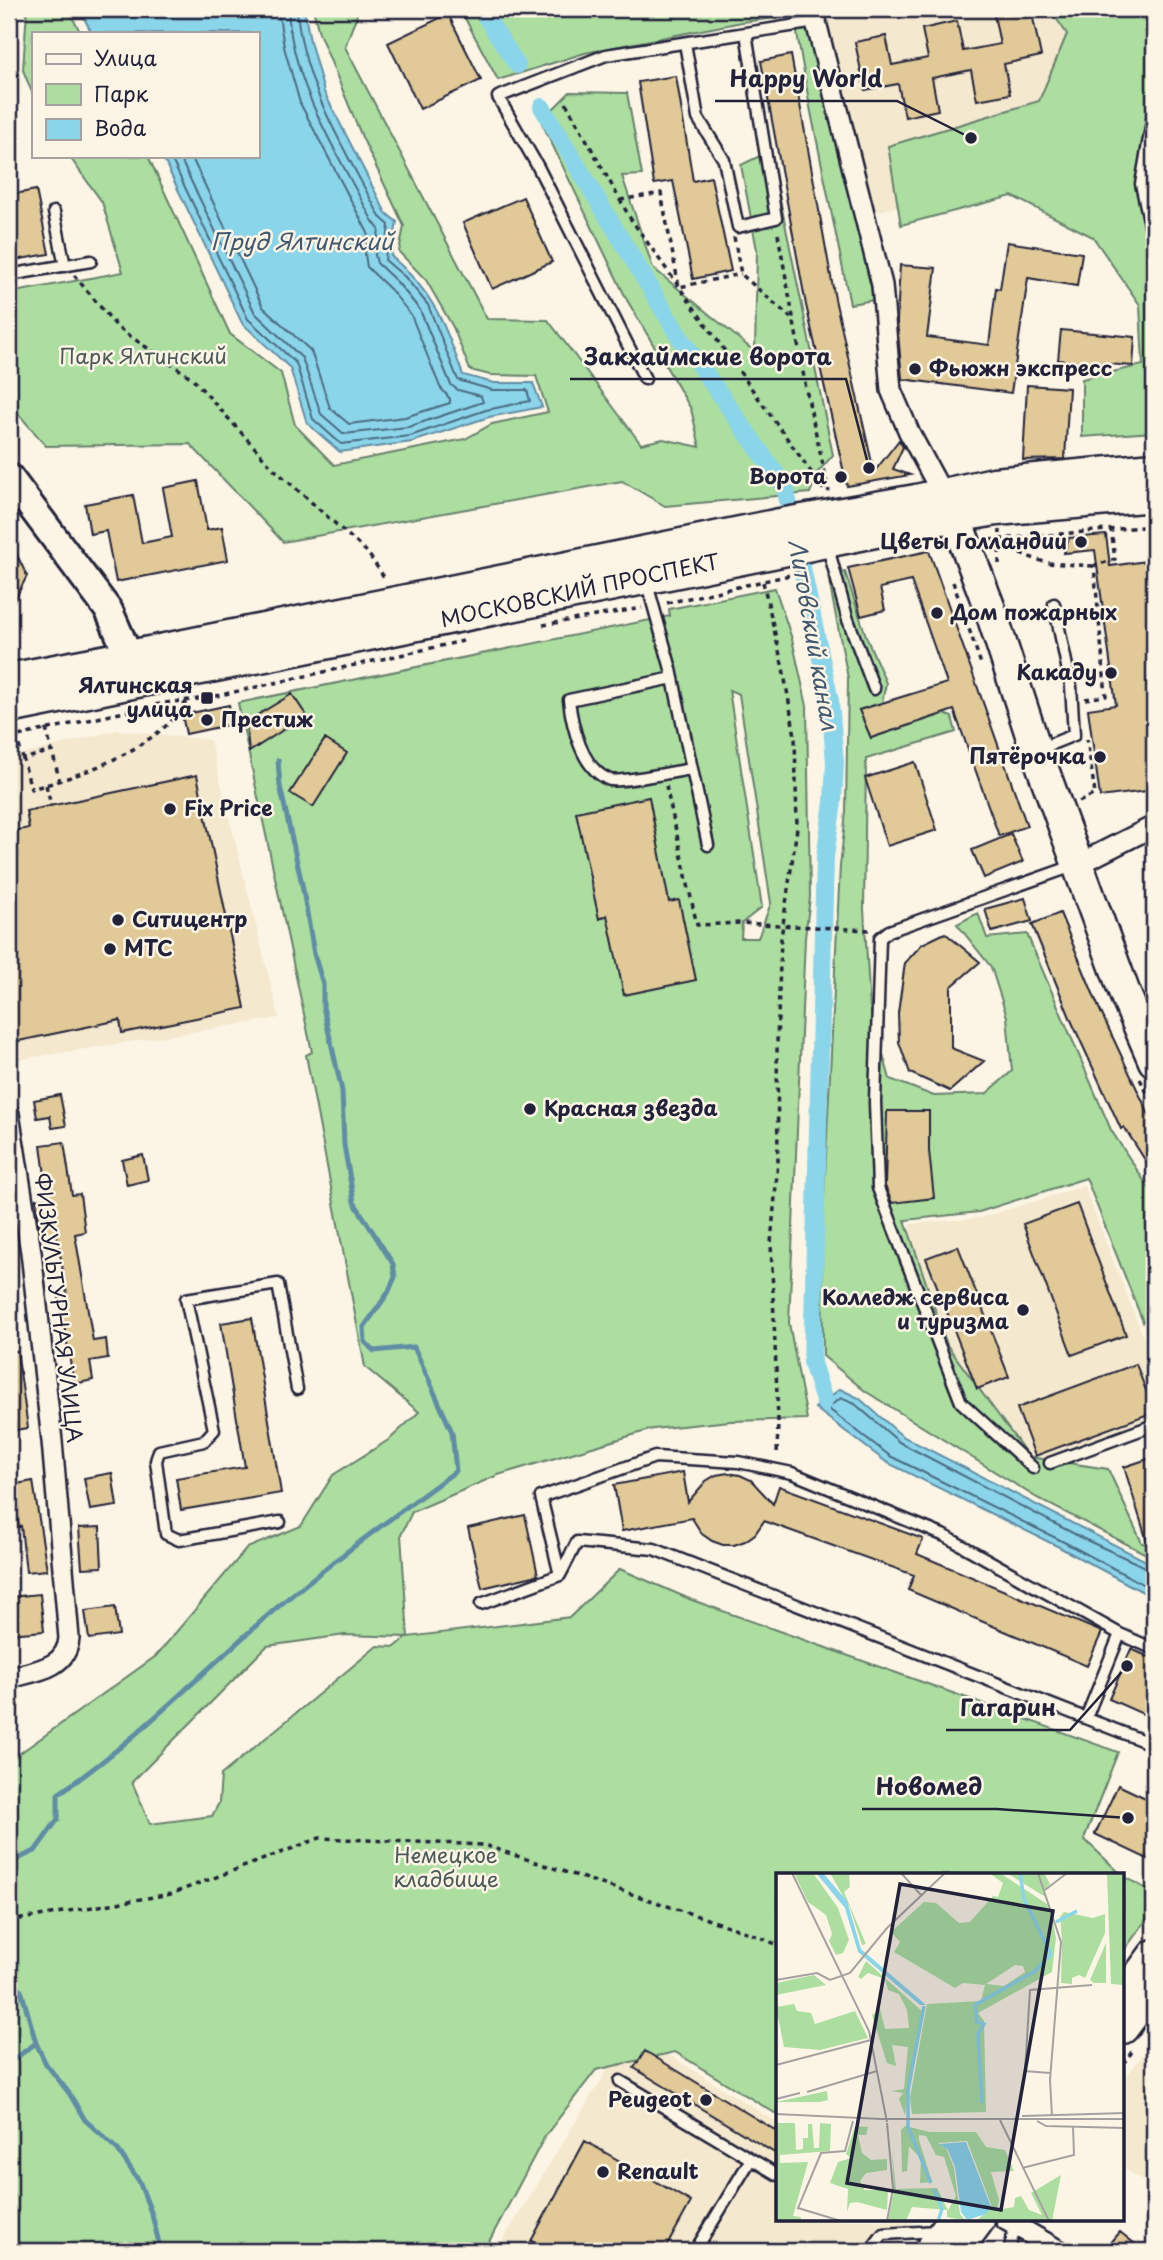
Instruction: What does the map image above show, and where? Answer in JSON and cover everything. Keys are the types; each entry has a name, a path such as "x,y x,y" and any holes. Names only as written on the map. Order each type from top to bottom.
{"main road":[{"name":"МОСКОВСКИЙ ПРОСПЕКТ","path":"12,722 949,506 994,483 1154,468"},
{"name":"МОСКОВСКИЙ ПРОСПЕКТ","path":"949,506 997,510 1154,496"},
{"path":"949,506 989,610 1036,750 1125,994 1154,1061"},
{"name":"МОСКОВСКИЙ ПРОСПЕКТ","path":"9,679 122,657 799,542"},
{"path":"1124,1996 1154,1955"},
{"path":"1124,2027 1154,1987"},
{"path":"946,2238 975,2222"}],"street":[{"path":"817,15 883,285 891,390 909,432 949,506"},
{"path":"9,477 18,506 74,564 108,637 122,657"},
{"path":"1079,864 1154,826"},
{"name":"ФИЗКУЛЬТУРНАЯ УЛИЦА","path":"9,1114 31,1252 52,1441 69,1638 68,1649 63,1658 52,1666 9,1678"},
{"path":"1010,2223 1060,2251"}],"lane":[{"path":"645,379 538,167 498,97 606,55 746,33 817,15"},
{"path":"685,43 698,118 724,160 738,227 776,218 746,33"},
{"path":"1154,110 1141,184 1154,243"},
{"path":"54,212 65,266"},
{"path":"9,275 91,261"},
{"path":"799,542 847,617 874,689"},
{"path":"645,578 673,678 708,845"},
{"path":"1036,750 1074,735 1071,686 1054,604"},
{"path":"673,678 569,700 573,724 586,759 598,772 612,781 692,769"},
{"path":"1033,1468 961,1402 878,1188 875,1102 876,1000 880,939 889,931 1079,864"},
{"path":"280,1522 180,1540 166,1534 156,1461 159,1451 204,1441 214,1430 186,1299 278,1284 297,1389"},
{"path":"1051,1463 1154,1425"},
{"path":"561,1575 541,1497 655,1457 738,1462 792,1473 945,1536 1120,1634 1154,1649"},
{"path":"481,1604 561,1575 577,1542 654,1549 1154,1745"},
{"path":"1086,1718 1120,1634"},
{"path":"620,2081 776,2174"},
{"path":"695,2251 751,2159"},
{"path":"1009,2251 1010,2223"},
{"path":"870,2251 883,2234 946,2238"}],"path":[{"path":"566,103 630,218 831,500 807,394 778,234"},
{"path":"620,200 661,193 679,287"},
{"path":"65,266 118,328 192,377 274,469 367,552 386,580"},
{"path":"679,287 741,274"},
{"path":"1001,539 1154,526"},
{"path":"1000,547 1047,563 1094,566 1115,559 1111,529"},
{"path":"542,625 653,606 764,582 799,542"},
{"path":"1082,700 1107,696 1094,566"},
{"path":"764,582 795,736 797,828 780,938 778,1162 771,1244 778,1420 777,1462"},
{"path":"12,722 46,729 164,703 207,698 465,641"},
{"path":"12,722 31,789 60,782 117,759 178,716 187,700"},
{"path":"9,738 12,722"},
{"path":"1075,804 1094,794 1086,727"},
{"path":"46,729 60,782"},
{"path":"23,759 52,751"},
{"path":"665,782 697,925 741,923 889,931"},
{"path":"46,785 51,805"},
{"path":"9,1921 171,1894 320,1838 484,1845 776,1944"}],"shaded area":[{"path":"828,9 1128,9 1058,166 876,212 830,38"},
{"name":"Ситицентр","path":"117,730 210,740 279,1018 9,1061 9,758"},
{"name":"Колледж сервиса и туризма","path":"1084,1186 1154,1364 1154,1420 1018,1470 951,1407 913,1250 910,1224 980,1218"},
{"path":"1154,2040 1154,2189 1124,2168 1124,2080"},
{"path":"653,2050 674,2058 776,2122 776,2222 914,2222 892,2251 496,2251 616,2056"}],"green space":[{"path":"27,9 71,9 71,15 80,32 32,32 32,92 23,70"},
{"name":"Парк Ялтинский","path":"313,9 359,9 345,47 487,319 548,320 641,444 663,439 700,447 691,409 627,300 541,121 570,92 627,93 642,175 622,176 653,268 755,352 757,250 741,165 770,151 833,455 818,472 810,493 665,506 622,481 283,542 190,444 46,446 9,403 9,293 123,272 102,202 70,158 149,158 230,334 281,373 295,425 334,465 465,439 492,424 548,412 536,376 490,375 470,370 453,327 426,280 399,252 404,226 362,137 319,33"},
{"path":"460,9 809,9 874,300 850,304 794,16 742,22 585,53 498,80"},
{"path":"1050,9 1154,9 1154,432 1082,437 1082,379 1143,365 1140,305 1093,237 1012,196 901,225 888,146 1039,101 1067,34"},
{"path":"845,572 867,639 886,683 882,703 859,710 871,738 944,714 952,717 956,732 866,759 864,909 870,1008 890,1079 934,1096 986,1094 1012,1071 1007,1017 991,967 957,924 978,913 987,938 1027,934 1111,1130 1154,1196 1154,1304 1143,1322 1086,1178 979,1212 905,1220 947,1345 1029,1457 1108,1469 1142,1543 1154,1545 1154,1558 1037,1498 865,1391 823,1356 822,1240 840,866 846,812 848,678 828,576"},
{"name":"Немецкое кладбище","path":"775,588 792,639 807,706 810,897 805,938 789,1323 807,1419 730,1421 653,1429 498,1475 412,1512 401,1535 408,1637 570,1617 620,1569 692,1600 1118,1752 1084,1839 1120,1873 776,1873 776,2114 675,2052 596,2070 545,2136 484,2251 11,2251 9,1761 156,1656 247,1548 301,1526 333,1475 390,1439 419,1412 365,1367 306,1055 312,1052 238,703 670,616 669,609","holes":["729,690 739,694 771,903 758,938 741,938 742,923 762,907","345,1635 407,1637 395,1647 377,1646 221,1775 219,1803 212,1816 150,1824 132,1782 267,1646"]},
{"path":"1124,1877 1154,1893 1154,1909 1124,1951"}],"water":[{"name":"Пруд Ялтинский","path":"79,9 304,9 324,92 386,213 397,222 391,256 418,283 436,310 463,375 494,383 533,383 542,407 489,417 412,442 340,452 307,423 290,368 242,323 163,158 259,158 259,32 91,32"},
{"path":"840,1389 859,1398 902,1436 1154,1565 1154,1598 1059,1547 886,1462 815,1408"}],"building":[{"path":"1031,9 1041,56 1004,64 1010,94 977,100 971,70 932,78 938,110 905,117 898,84 865,90 855,42 886,36 892,65 928,58 922,29 957,21 963,51 1000,44 994,15"},
{"path":"448,14 481,80 420,109 388,43"},
{"path":"791,55 835,299 874,472 899,440 903,447 893,469 910,475 847,486 806,305 761,61"},
{"path":"676,76 693,181 711,177 731,271 693,279 673,181 654,184 638,82"},
{"path":"36,190 49,254 9,261 9,195"},
{"path":"523,197 552,262 492,289 463,223"},
{"path":"1007,242 1082,253 1077,286 1028,278 1011,393 902,379 897,321 900,265 936,268 927,337 989,345 996,288 1000,289"},
{"path":"1061,330 1135,337 1133,366 1058,360"},
{"path":"1027,385 1069,388 1065,459 1023,460"},
{"path":"198,481 207,530 222,527 228,560 116,582 106,531 90,534 85,504 133,495 142,543 172,537 163,488"},
{"path":"1106,535 1110,566 1154,560 1154,790 1100,797 1088,709 1116,705 1095,550 1064,553 1069,538"},
{"path":"9,538 27,576 9,611"},
{"path":"929,551 1027,826 999,836 954,710 871,738 859,710 947,683 911,581 880,588 885,610 861,616 848,568"},
{"path":"292,694 306,715 249,752 246,722"},
{"name":"Престиж","path":"229,705 233,724 186,734 182,715"},
{"path":"325,739 347,753 313,807 290,793"},
{"path":"915,762 937,830 887,846 865,778"},
{"name":"Ситицентр","path":"197,775 245,1008 122,1033 120,1020 9,1043 9,832 29,828 26,811"},
{"path":"649,797 669,902 679,900 696,980 624,995 607,915 599,919 576,812"},
{"path":"1011,834 1023,862 984,878 972,850"},
{"path":"1025,898 1032,921 992,932 985,909"},
{"path":"1060,913 1099,1008 1150,1117 1154,1115 1154,1174 1124,1127 1121,1129 1071,1020 1032,924"},
{"path":"945,933 980,962 951,987 951,1048 984,1061 950,1091 910,1073 899,1042 898,1013 905,963 922,944"},
{"path":"60,1095 66,1126 52,1128 50,1116 37,1118 34,1100"},
{"path":"887,1111 929,1111 929,1151 934,1198 892,1203 885,1186"},
{"path":"64,1142 72,1195 80,1194 85,1232 75,1234 93,1341 106,1339 108,1358 90,1361 93,1380 74,1384 59,1296 67,1295 57,1236 41,1238 36,1199 48,1198 41,1145"},
{"path":"143,1155 148,1180 127,1185 122,1160"},
{"path":"1077,1204 1126,1335 1072,1355 1023,1224"},
{"path":"958,1246 1009,1377 977,1389 926,1258"},
{"path":"252,1318 281,1493 181,1510 176,1478 245,1467 221,1323"},
{"path":"9,1351 17,1351 28,1428 9,1431"},
{"path":"1136,1364 1154,1412 1035,1456 1017,1408"},
{"path":"1154,1457 1154,1554 1151,1554 1124,1467"},
{"path":"683,1472 688,1502 706,1481 716,1475 728,1473 751,1480 773,1504 779,1486 923,1539 917,1554 1102,1632 1087,1666 908,1590 914,1575 764,1521 755,1534 734,1545 712,1541 702,1534 692,1518 622,1531 614,1485"},
{"path":"112,1473 117,1506 90,1510 84,1478"},
{"path":"33,1481 47,1570 26,1572 21,1526 19,1527 11,1485"},
{"path":"525,1515 538,1575 482,1588 468,1528"},
{"path":"100,1527 102,1567 82,1568 79,1528"},
{"path":"40,1594 44,1631 9,1634 9,1597"},
{"path":"115,1607 119,1635 89,1639 85,1611"},
{"path":"1131,1649 1154,1659 1154,1719 1109,1699"},
{"path":"1118,1785 1154,1802 1154,1862 1095,1834"},
{"name":"Peugeot","path":"645,2051 776,2131 776,2154 634,2068"},
{"name":"Renault","path":"585,2141 691,2202 664,2251 551,2251 531,2241"},
{"path":"1120,2232 1144,2251 1104,2251"}],"waterway":[{"name":"Литовский канал","path":"481,9 517,65"},
{"name":"Литовский канал","path":"542,107 679,336 785,487 830,701 835,763 833,802 825,857 812,1363 824,1401"},
{"path":"9,1863 35,1851 58,1819 58,1794 118,1749 286,1600 456,1471 452,1432 414,1347 374,1351 365,1342 364,1327 388,1293 395,1277 393,1264 354,1202 344,1145 342,1091 323,1007 323,984 314,954 302,884 280,786 278,760"},
{"path":"9,1975 22,1993 36,2043 46,2064 69,2093 85,2120 118,2150 139,2181 152,2215 161,2251"},
{"path":"9,2063 36,2043"}],"place":[{"name":"Happy World","path":"971,138"},
{"name":"Фьюжн экспресс","path":"915,369"},
{"name":"Закхаймские ворота","path":"869,468"},
{"name":"Ворота","path":"841,477"},
{"name":"Цветы Голландии","path":"1081,542"},
{"name":"Дом пожарных","path":"937,613"},
{"name":"Какаду","path":"1111,673"},
{"name":"Ялтинская улица","path":"207,698"},
{"name":"Престиж","path":"207,720"},
{"name":"Пятёрочка","path":"1100,757"},
{"name":"Fix Price","path":"170,809"},
{"name":"Ситицентр","path":"118,920"},
{"name":"МТС","path":"110,949"},
{"name":"Красная звезда","path":"530,1109"},
{"name":"Колледж сервиса и туризма","path":"1023,1310"},
{"name":"Гагарин","path":"1127,1666"},
{"name":"Новомед","path":"1128,1818"},
{"name":"Peugeot","path":"706,2100"},
{"name":"Renault","path":"603,2172"}]}
